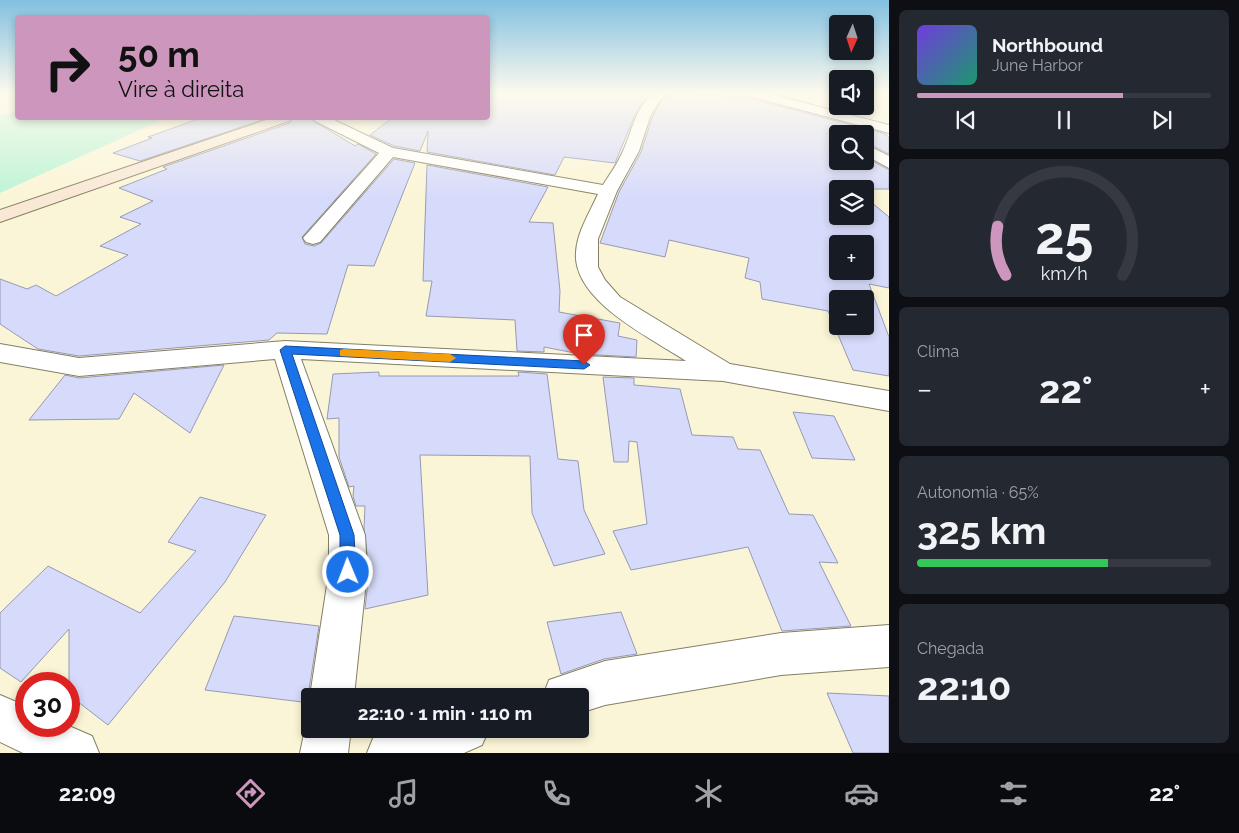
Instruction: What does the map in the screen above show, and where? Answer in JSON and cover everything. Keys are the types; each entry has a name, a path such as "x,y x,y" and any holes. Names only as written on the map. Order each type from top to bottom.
{"main road":[{"path":"0,216 255,128"}],"street":[{"path":"341,128 389,152 608,191"},
{"path":"639,128 631,151 608,191 588,239 586,252 588,267 595,283 612,302 724,372"},
{"path":"313,238 389,152"},
{"path":"874,154 889,163"},
{"path":"285,350 347,535 348,572 333,688"},
{"path":"0,353 20,359 79,367 285,350 724,372 889,401"},
{"path":"589,688 605,683 781,654 889,646"},
{"path":"0,718 75,753"},
{"path":"324,753 326,738"},
{"path":"392,753 438,738"}],"green space":[{"path":"0,128 144,128 0,193"}],"building":[{"path":"173,128 238,128 140,161 113,153 152,138 148,137"},
{"path":"275,128 326,128 355,146 358,144 376,154 302,237 305,244 314,246 321,243 394,159 415,163 374,266 348,265 327,334 277,333 269,340 79,356 38,349 0,324 0,279 27,289 36,285 56,296 128,255 100,246 141,224 120,217 153,201 119,188 167,169 163,167"},
{"path":"379,128 629,128 615,163 564,157 555,175 427,152 428,131 420,151 394,146 370,135"},
{"path":"649,128 829,128 829,170 874,170 874,162 889,170 889,189 874,189 874,180 829,180 829,225 874,225 874,204 889,217 889,288 869,284 871,290 829,290 829,313 828,311 762,299 760,282 745,278 749,258 669,240 665,257 600,243 619,192 641,152"},
{"path":"874,131 889,137 889,154 874,146"},
{"path":"427,165 548,187 529,222 553,223 560,291 559,312 620,323 618,336 637,340 636,357 580,354 544,347 544,352 517,351 515,320 426,316 432,281 423,281"},
{"path":"874,297 889,337 889,376 853,370 838,335 874,335"},
{"path":"224,365 190,433 134,393 119,419 29,420 65,375 79,378"},
{"path":"379,372 379,376 519,376 518,372 547,374 558,459 578,461 584,510 605,554 554,566 532,513 530,456 420,455 428,595 365,609 369,572 364,528 365,506 356,506 353,496 354,486 349,487 339,457 339,418 327,419 333,374"},
{"path":"603,377 634,378 634,385 680,389 692,435 733,437 738,449 760,450 789,514 813,515 838,563 819,562 851,626 782,631 748,547 631,570 613,531 647,524 637,442 629,441 628,462 614,462"},
{"path":"793,412 834,416 855,460 812,458"},
{"path":"200,497 266,515 225,582 108,725 80,703 80,672 69,672 69,629 30,672 15,672 15,678 0,668 0,613 48,566 140,613 196,551 168,542"},
{"path":"621,612 637,654 604,659 561,674 547,622"},
{"path":"234,616 319,626 309,688 301,688 301,702 205,690"},
{"path":"827,693 889,696 889,753 853,753"}],"slow traffic":[{"path":"344,353 450,358"}],"route":[{"path":"348,572 347,535 285,350 584,365"}]}
